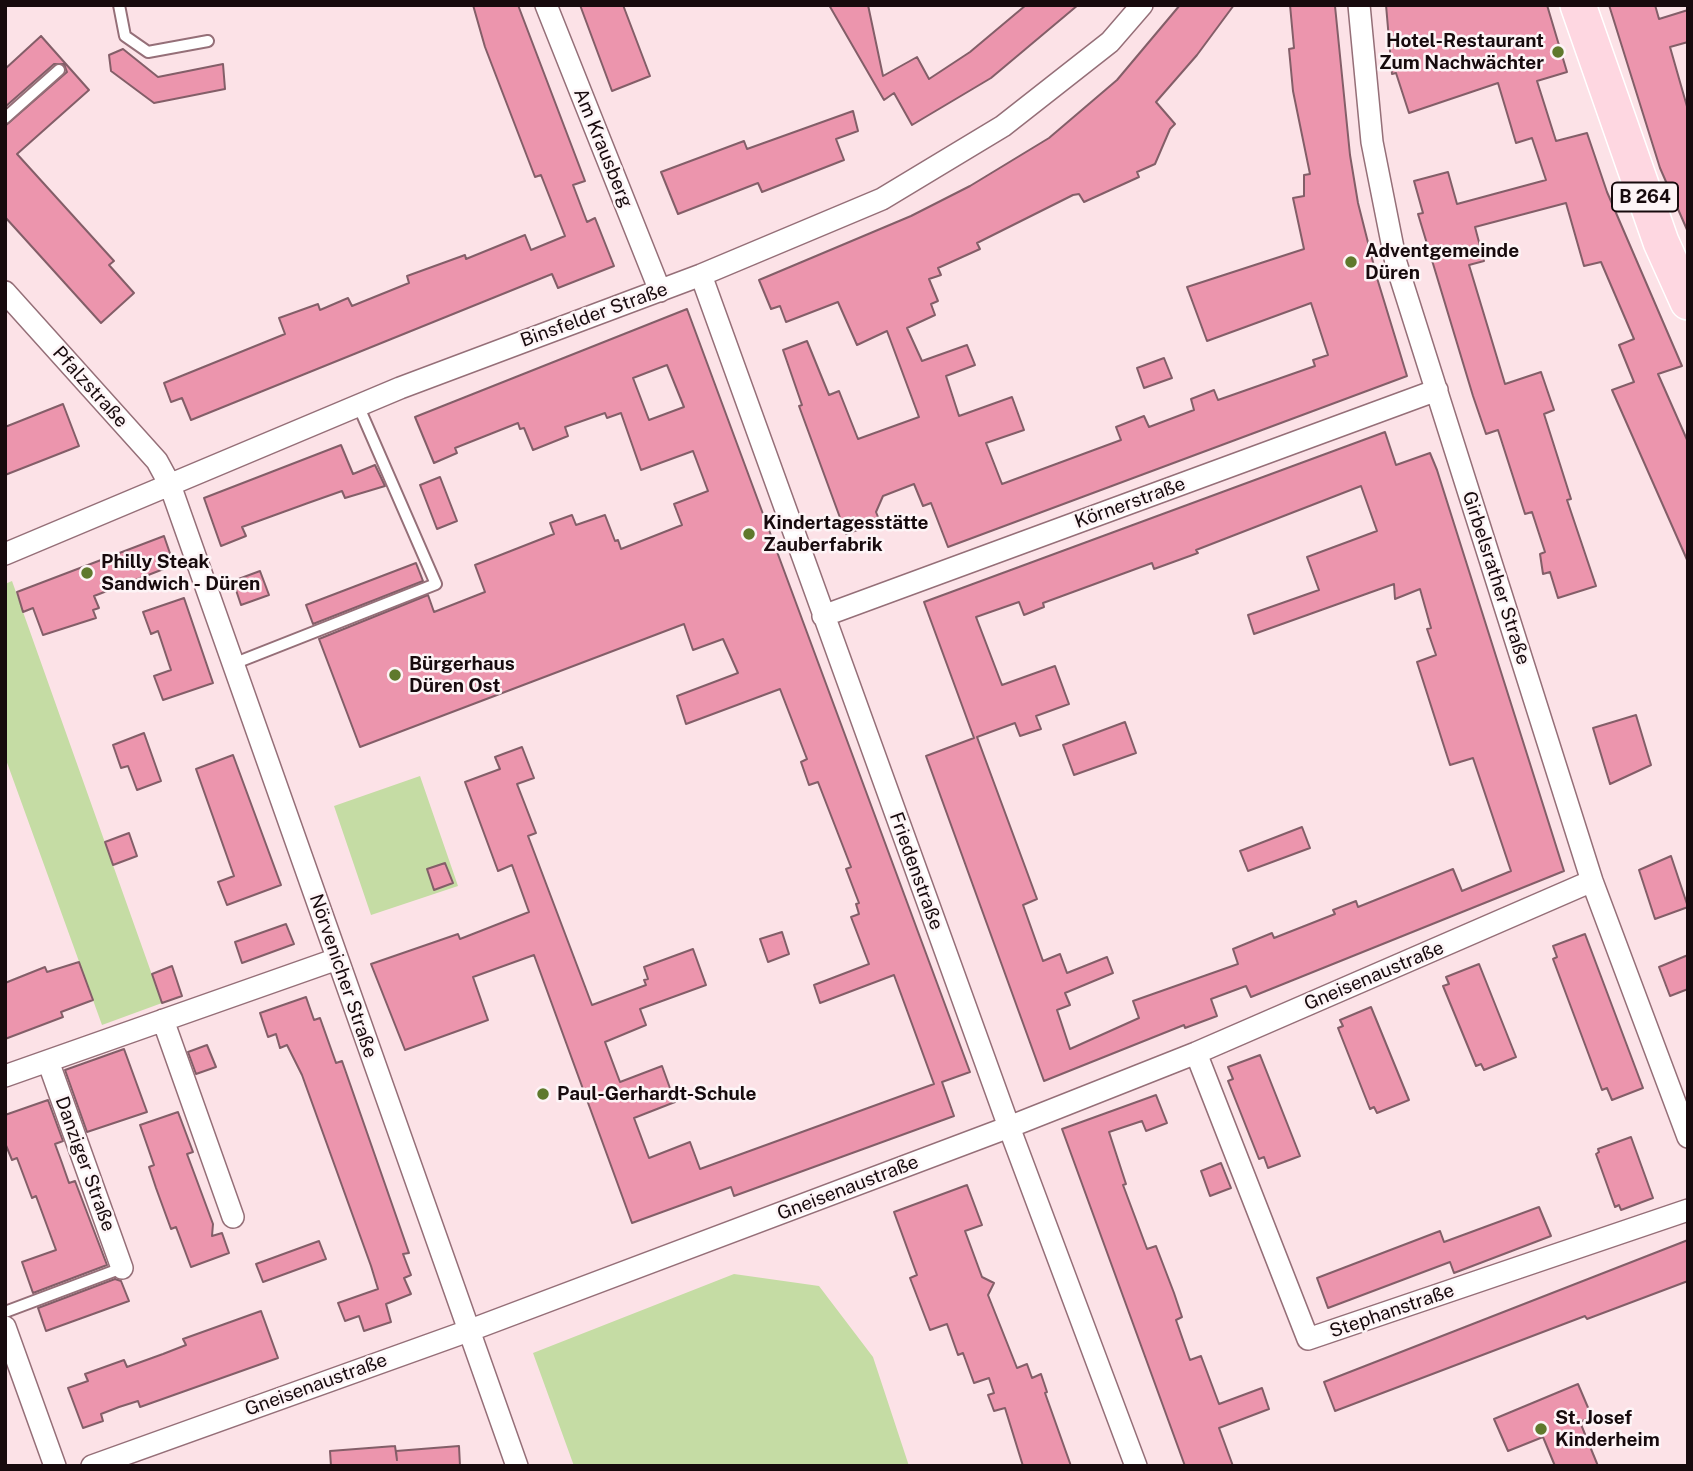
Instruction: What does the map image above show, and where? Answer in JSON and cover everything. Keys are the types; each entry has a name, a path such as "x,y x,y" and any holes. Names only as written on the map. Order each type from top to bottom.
{"main road":[{"name":"B 264","path":"1578,5 1661,242 1687,297"}],"street":[{"name":"Am Krausberg","path":"547,5 660,291"},
{"name":"Binsfelder Straße","path":"5,554 358,405 701,275 882,199 1003,127 1110,42 1142,5"},
{"name":"Girbelsrather Straße","path":"1359,5 1380,195 1396,263 1592,881 1688,1137"},
{"name":"Friedenstraße","path":"701,275 1009,1127 1136,1466"},
{"name":"Pfalzstraße","path":"5,292 157,461 170,485"},
{"name":"Körnerstraße","path":"823,616 1437,390"},
{"name":"Nörvenicher Straße","path":"170,485 517,1466"},
{"name":"Gneisenaustraße","path":"92,1466 468,1332 1009,1127 1196,1053 1592,881"},
{"path":"5,1076 337,959"},
{"path":"163,1020 233,1217"},
{"name":"Stephanstraße","path":"1196,1053 1308,1339 1688,1210"},
{"name":"Danziger Straße","path":"48,1061 122,1268"},
{"path":"5,1327 55,1466"}],"lane":[{"path":"119,5 125,36 148,52 208,40"},
{"path":"5,118 59,70"},
{"path":"233,664 436,584 358,405"},
{"path":"5,1312 122,1268"}],"green space":[{"path":"12,581 162,1003 102,1025 5,757 5,584"},
{"path":"420,776 458,886 371,915 334,806"},
{"path":"734,1274 819,1286 873,1357 909,1466 574,1466 533,1353"}],"building":[{"path":"473,5 518,5 585,181 573,185 587,222 595,218 614,266 558,288 552,274 191,420 182,398 171,402 164,383 285,334 279,318 318,304 320,310 348,298 352,306 409,283 407,276 465,255 466,259 525,235 531,250 565,236 541,175 535,177 485,47"},
{"path":"580,5 623,5 650,76 612,91"},
{"path":"829,5 868,5 883,76 917,57 929,79 970,52 1026,5 1078,5 991,78 912,125 894,93 884,100"},
{"path":"1180,5 1234,5 1197,55 1156,102 1175,124 1170,129 1155,164 1137,172 1139,177 1084,202 1079,194 1073,195 977,243 980,249 938,268 941,275 929,279 938,301 931,304 935,315 907,328 922,361 967,345 975,365 946,376 959,416 1012,397 1024,430 986,443 1002,484 1121,440 1116,427 1144,416 1149,427 1194,410 1191,399 1214,390 1218,400 1315,366 1313,360 1328,355 1311,303 1207,341 1187,287 1304,249 1293,198 1304,196 1304,175 1310,174 1293,91 1289,49 1294,48 1290,5 1326,5 1335,6 1350,155 1358,203 1377,278 1407,376 948,547 931,503 923,506 914,484 883,496 876,512 880,522 846,534 799,406 802,405 783,350 807,341 829,395 839,391 858,439 919,417 887,331 857,345 838,302 786,322 780,306 771,309 759,280 911,216 970,186 1049,138 1117,80"},
{"path":"1386,5 1547,5 1567,72 1537,81 1556,141 1587,133 1607,192 1682,366 1658,374 1688,442 1688,562 1612,390 1634,382 1619,345 1634,339 1601,262 1584,266 1566,203 1475,227 1484,261 1469,265 1505,384 1541,372 1554,410 1544,414 1571,499 1567,500 1596,586 1558,598 1550,572 1543,574 1540,554 1545,552 1532,512 1525,514 1498,430 1486,434 1473,396 1418,214 1423,213 1414,181 1448,172 1457,204 1546,180 1532,138 1516,143 1498,83 1409,113 1396,73 1392,74"},
{"path":"1609,5 1655,5 1659,19 1688,10 1688,42 1670,47 1688,110 1688,232 1660,168"},
{"path":"41,36 89,90 17,154 114,261 109,265 134,293 101,323 5,217 5,126 67,72 64,64 54,64 5,107 5,69"},
{"path":"123,49 158,77 223,64 225,89 154,103 111,71 109,55"},
{"path":"853,111 858,131 836,139 844,160 762,192 758,183 678,214 661,172 744,141 747,149"},
{"path":"687,309 970,1072 942,1082 954,1116 734,1196 731,1187 632,1223 534,955 473,977 488,1020 405,1050 371,964 458,934 460,939 529,912 512,865 498,871 465,782 500,769 495,757 522,747 534,778 517,784 536,833 528,836 592,1005 646,985 644,980 648,979 644,967 693,949 706,985 640,1009 646,1025 605,1042 620,1082 662,1066 675,1102 634,1118 649,1158 690,1142 700,1169 934,1084 894,975 820,1003 814,985 869,964 851,917 859,914 856,904 859,903 846,869 851,867 818,782 809,785 801,762 807,759 780,689 686,724 677,696 738,673 723,639 693,650 684,624 360,747 319,639 428,595 434,612 485,592 475,565 554,534 550,523 572,515 576,525 605,515 621,549 682,525 674,504 708,491 693,451 641,470 621,413 607,418 605,413 565,427 568,436 533,450 524,428 520,429 518,423 455,448 457,453 434,463 415,417","holes":["667,365 684,407 649,420 633,378"]},
{"path":"1164,358 1172,378 1144,388 1137,368"},
{"path":"63,404 79,446 5,475 5,427"},
{"path":"1385,432 1396,465 1430,453 1437,470 1564,871 1251,997 1246,986 1211,999 1217,1016 1185,1028 1184,1025 1044,1081 926,756 974,738 924,602","holes":["1361,486 1377,531 1307,557 1319,590 1248,615 1254,634 1394,584 1395,599 1420,589 1431,628 1427,629 1436,655 1417,662 1450,765 1473,758 1511,871 1462,891 1453,869 1358,907 1356,901 1333,910 1335,914 1274,938 1272,933 1233,949 1238,964 1133,1001 1139,1018 1070,1049 1057,1010 1070,1005 1065,993 1113,973 1107,957 1067,973 1060,954 1043,961 1023,905 1037,899 977,737 1015,723 1020,736 1041,729 1036,716 1069,704 1055,666 1002,685 976,617 1019,602 1024,615 1044,607 1043,603 1152,563 1154,569 1198,553 1196,550"]},
{"path":"341,445 353,474 375,465 385,486 345,498 342,491 242,527 246,536 221,546 204,498"},
{"path":"440,477 457,521 437,529 420,485"},
{"path":"164,536 174,565 94,596 99,608 93,610 96,618 43,635 33,608 23,612 17,592"},
{"path":"416,563 423,581 313,624 306,605"},
{"path":"260,571 269,595 241,605 233,581"},
{"path":"184,598 213,683 163,700 154,676 171,670 158,631 151,634 143,612"},
{"path":"1636,715 1651,765 1610,784 1593,728"},
{"path":"1125,722 1136,753 1074,775 1063,745"},
{"path":"144,733 161,781 137,790 128,766 121,768 113,745"},
{"path":"233,755 281,885 227,905 218,882 234,876 196,769"},
{"path":"1302,827 1310,848 1248,871 1240,851"},
{"path":"129,833 137,856 113,865 105,842"},
{"path":"1671,856 1688,907 1655,919 1639,870"},
{"path":"445,863 453,883 434,890 427,869"},
{"path":"286,924 294,944 242,963 235,942"},
{"path":"782,932 789,954 768,962 760,939"},
{"path":"1585,934 1643,1088 1612,1100 1607,1088 1602,1090 1553,959 1557,957 1553,946"},
{"path":"1688,955 1688,989 1670,996 1659,967"},
{"path":"79,962 93,1000 61,1012 63,1017 5,1039 5,983 45,967 47,972"},
{"path":"1479,964 1516,1057 1484,1070 1481,1064 1476,1066 1443,986 1449,984 1446,977"},
{"path":"172,966 182,996 162,1003 152,974"},
{"path":"306,997 314,1020 320,1018 336,1063 342,1061 409,1253 403,1254 411,1275 404,1278 411,1294 386,1304 391,1322 364,1331 359,1316 345,1321 338,1303 378,1289 371,1266 302,1075 287,1045 280,1048 276,1034 268,1037 260,1013"},
{"path":"1371,1007 1409,1100 1377,1113 1374,1107 1370,1109 1338,1028 1343,1026 1340,1020"},
{"path":"207,1045 216,1067 196,1074 188,1052"},
{"path":"124,1049 147,1112 87,1132 65,1070"},
{"path":"1260,1055 1300,1156 1268,1168 1264,1157 1259,1159 1228,1081 1233,1079 1228,1067"},
{"path":"1156,1095 1167,1123 1146,1131 1142,1121 1109,1132 1126,1184 1123,1185 1147,1249 1156,1246 1174,1293 1182,1317 1176,1320 1190,1360 1201,1356 1219,1404 1262,1388 1269,1409 1219,1428 1233,1466 1185,1466 1062,1129"},
{"path":"48,1100 63,1141 55,1144 69,1183 75,1181 107,1265 33,1293 22,1262 56,1250 36,1196 32,1198 17,1158 12,1160 5,1143 5,1115"},
{"path":"178,1112 193,1152 187,1154 213,1224 212,1236 222,1233 229,1253 191,1267 176,1227 171,1229 156,1188 149,1167 154,1165 140,1125"},
{"path":"1631,1137 1653,1198 1621,1210 1619,1205 1615,1207 1596,1154 1598,1149"},
{"path":"1221,1163 1231,1188 1210,1196 1201,1171"},
{"path":"967,1185 982,1225 965,1231 982,1277 994,1283 988,1295 1017,1368 1027,1364 1032,1378 1041,1374 1071,1466 1023,1466 1005,1408 994,1411 988,1395 994,1393 989,1378 974,1383 963,1353 958,1355 947,1324 930,1330 910,1278 917,1275 894,1212"},
{"path":"1539,1207 1551,1236 1454,1273 1450,1262 1328,1308 1317,1278 1440,1231 1444,1242"},
{"path":"1688,1240 1688,1281 1587,1319 1585,1316 1335,1411 1324,1382"},
{"path":"319,1241 326,1259 263,1282 256,1264"},
{"path":"115,1279 121,1281 129,1301 46,1331 38,1308"},
{"path":"261,1311 278,1358 140,1407 138,1401 119,1407 101,1414 103,1421 83,1428 68,1388 88,1381 85,1374 124,1360 127,1367 186,1345 183,1339"},
{"name":"St. Josef Kinderheim","path":"1578,1384 1592,1417 1580,1422 1598,1466 1555,1466 1543,1437 1508,1451 1494,1419"},
{"path":"395,1446 397,1460 396,1451 459,1446 460,1466 331,1466 330,1451"}],"place":[{"name":"Hotel-Restaurant Zum Nachwächter","path":"1558,52"},
{"name":"Adventgemeinde Düren","path":"1351,262"},
{"name":"Kindertagesstätte Zauberfabrik","path":"749,534"},
{"name":"Philly Steak Sandwich - Düren","path":"87,573"},
{"name":"Bürgerhaus Düren Ost","path":"395,675"},
{"name":"Paul-Gerhardt-Schule","path":"543,1094"},
{"name":"St. Josef Kinderheim","path":"1541,1429"}]}
